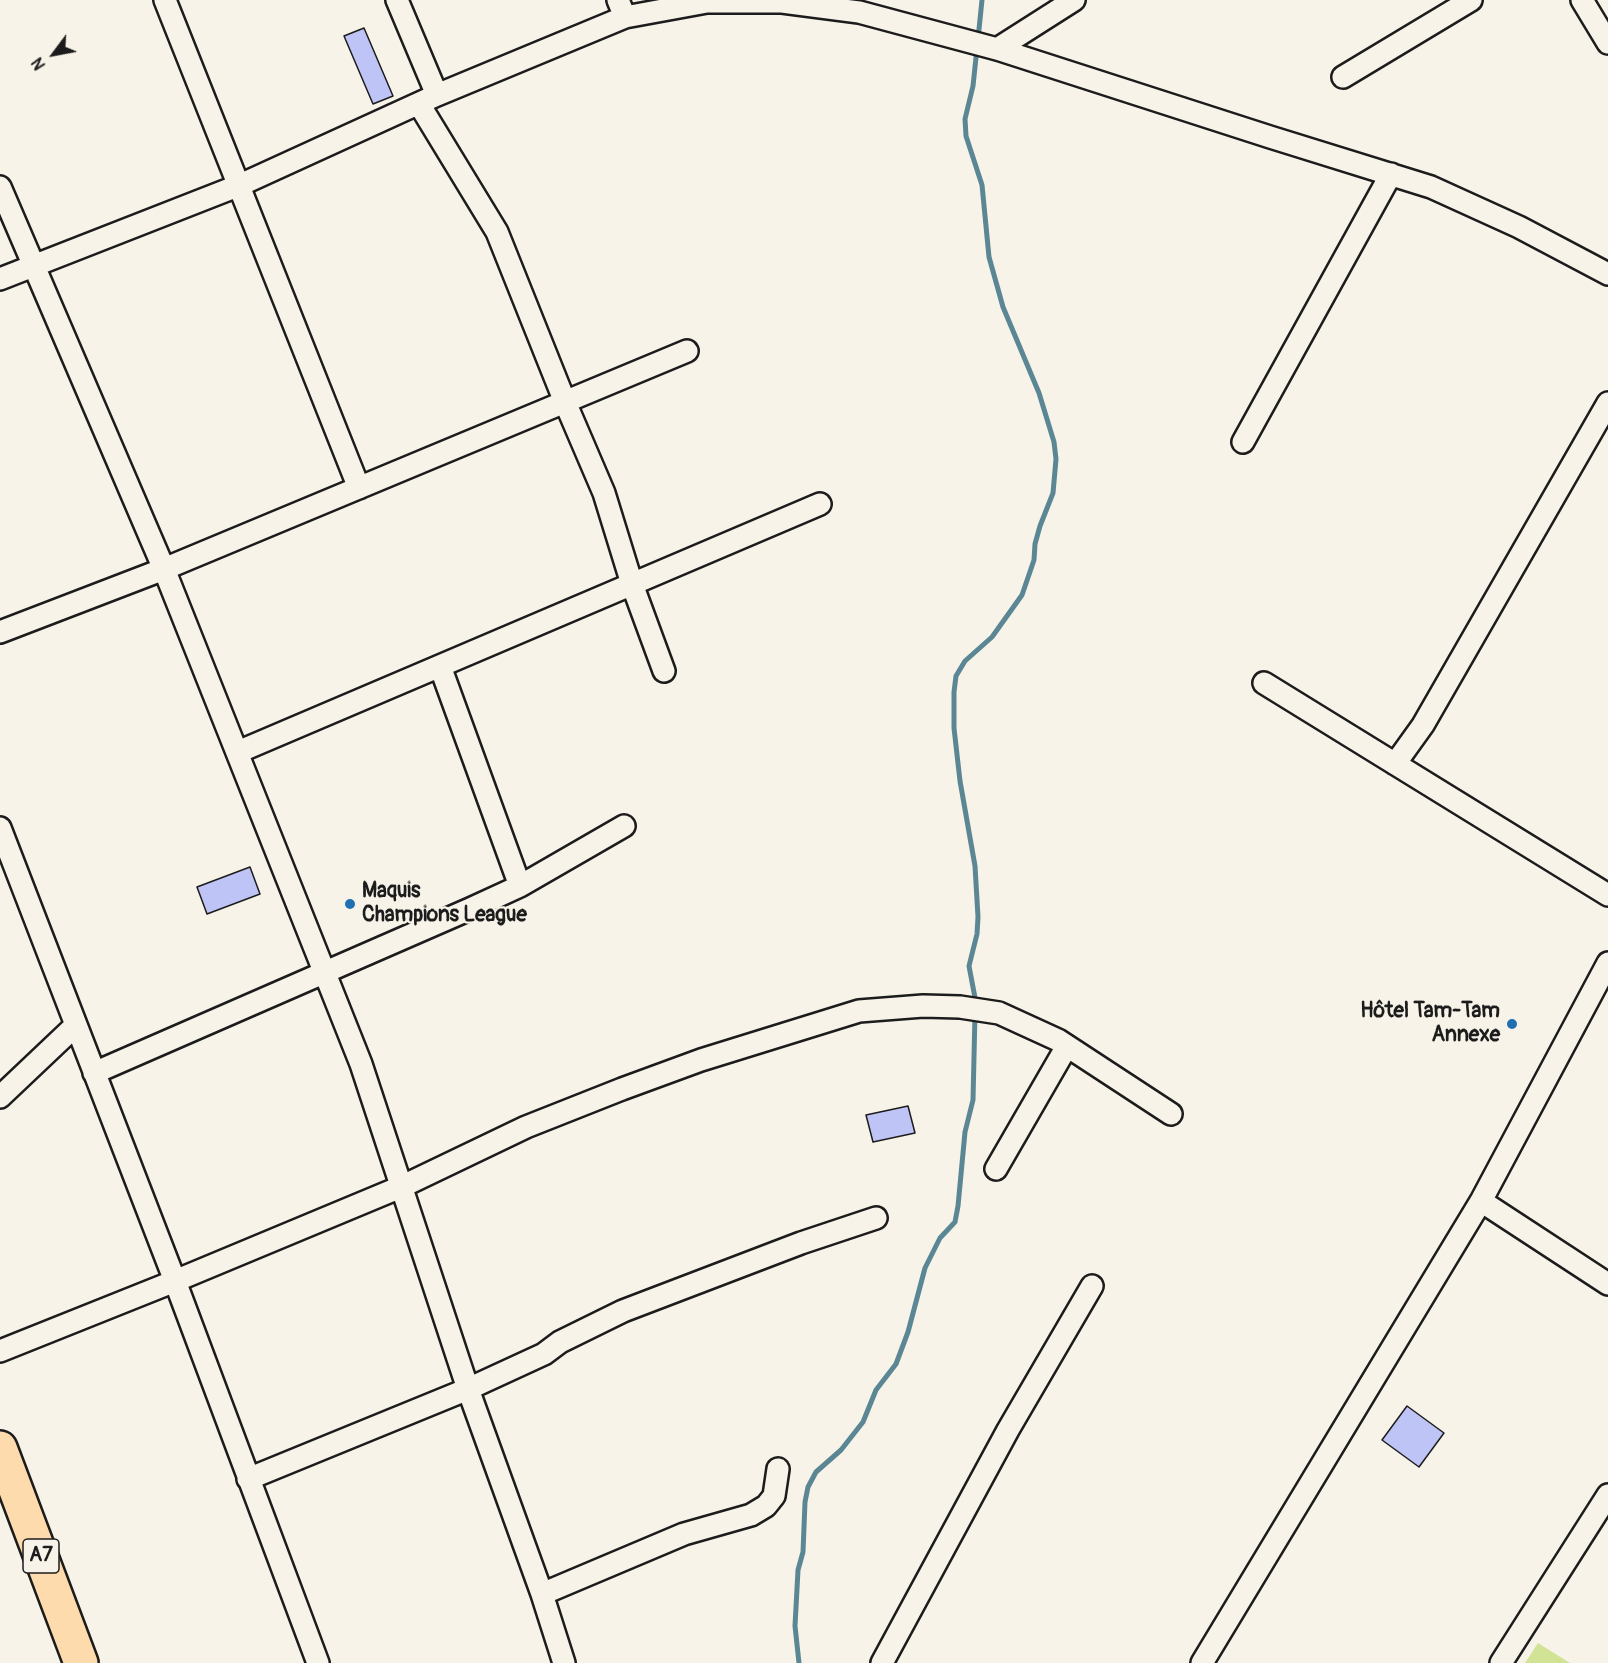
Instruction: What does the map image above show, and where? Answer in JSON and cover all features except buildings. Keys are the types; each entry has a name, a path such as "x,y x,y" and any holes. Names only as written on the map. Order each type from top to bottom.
{"highway":[{"name":"A7","path":"0,1448 81,1663"}],"street":[{"path":"165,0 359,488"},
{"path":"397,0 428,100 497,232 565,402 604,492 632,584 664,671"},
{"path":"994,49 1074,0"},
{"path":"1343,77 1471,0"},
{"path":"1582,0 1608,43"},
{"path":"0,279 240,185 621,9 707,2 782,2 859,12 994,49 1431,186 1519,226 1608,274"},
{"path":"1243,442 1391,174"},
{"path":"0,187 164,569 361,1064 468,1389 542,1594 564,1663"},
{"path":"0,633 164,569 687,351"},
{"path":"1395,764 1423,725 1608,403"},
{"path":"238,753 820,504"},
{"path":"440,666 520,886"},
{"path":"1264,683 1608,895"},
{"path":"94,1073 520,886 624,826"},
{"path":"0,828 175,1281 318,1663"},
{"path":"1202,1663 1481,1200 1608,963"},
{"path":"0,1351 402,1186 526,1128 611,1093 701,1060 859,1011 923,1006 960,1007 999,1013 1067,1046 1171,1114"},
{"path":"0,1097 75,1026"},
{"path":"996,1168 1067,1046"},
{"path":"1481,1200 1608,1284"},
{"path":"248,1479 468,1389 544,1354 560,1342 624,1311 801,1243 876,1218"},
{"path":"882,1663 1008,1430 1092,1286"},
{"path":"542,1594 684,1534 751,1515 766,1506 774,1496 778,1469"},
{"path":"1501,1663 1608,1496"}],"green space":[{"path":"1538,1643 1570,1663 1525,1663"}],"waterway":[{"path":"978,39 982,0"},
{"path":"976,1003 969,966 977,934 975,866 960,781 954,728 956,676 965,661 992,637 1022,595 1034,560 1040,526 1053,493 1056,459 1054,442 1039,393 1003,307 989,257 982,185 966,136 965,119 973,86 977,48"},
{"path":"799,1663 795,1626 798,1570 803,1552 805,1502 808,1487 816,1472 841,1450 863,1422 876,1390 896,1364 908,1332 925,1268 940,1238 955,1222 965,1132 973,1100 975,1013"}],"place":[{"name":"Maquis Champions League","path":"350,904"},
{"name":"Hôtel Tam-Tam Annexe","path":"1512,1024"}]}
